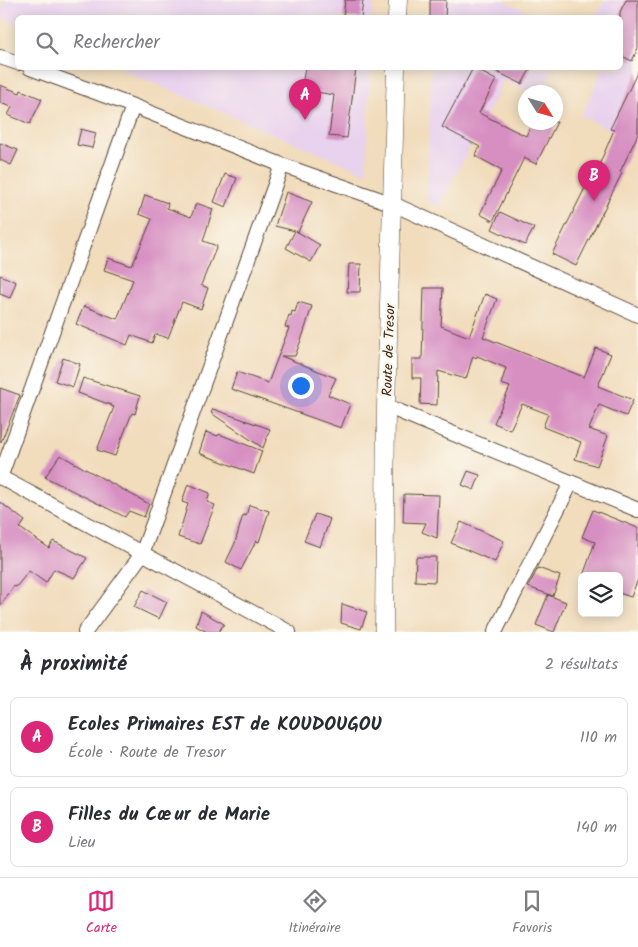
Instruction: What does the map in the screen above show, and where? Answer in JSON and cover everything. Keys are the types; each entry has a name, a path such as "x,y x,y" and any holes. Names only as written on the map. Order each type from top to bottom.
{"street":[{"path":"397,15 398,0"},
{"path":"0,57 15,62"},
{"path":"35,70 282,165 393,204 638,315"},
{"name":"Route de Tresor","path":"384,632 386,406 396,70"},
{"path":"133,106 0,477 282,630"},
{"path":"84,632 142,554 282,165"},
{"path":"386,406 638,510"},
{"path":"496,632 571,482"}],"shaded area":[{"path":"5,0 373,0 372,15 15,15 15,23 0,17 0,11"},
{"path":"434,0 503,0 536,15 433,15"},
{"path":"605,0 638,0 638,143 581,116 602,70 623,70 623,15 597,15"},
{"path":"123,70 370,70 366,173"},
{"path":"431,70 552,70 546,85 518,86 504,80 439,207 427,201"}],"building":[{"path":"345,0 363,0 361,15 343,15"},
{"path":"430,0 446,0 445,15 430,15"},
{"path":"626,0 638,0 638,48 632,61 623,56 623,15 620,15"},
{"path":"305,70 356,70 347,138 329,136 334,95 304,90 305,85 302,85"},
{"path":"472,70 477,70 496,80 479,113 526,136 529,130 553,130 536,164 524,158 493,221 480,214 502,170 475,156 480,147 442,127"},
{"path":"493,70 530,70 522,84"},
{"path":"638,71 638,134 620,172 622,173 576,266 552,254 598,162 600,163 614,130 610,129"},
{"path":"0,85 20,93 21,90 42,99 30,124 8,115 12,107 0,103"},
{"path":"81,129 96,133 92,148 77,145"},
{"path":"0,143 18,150 11,165 0,160"},
{"path":"225,174 237,178 226,207 214,202"},
{"path":"286,192 312,202 298,232 296,231 320,245 311,262 286,248 295,231 275,226"},
{"path":"145,195 168,203 167,208 191,217 196,203 213,209 203,241 217,246 201,285 208,288 201,309 182,302 168,338 155,334 152,343 131,335 127,345 76,324 84,306 117,319 133,280 104,270 108,258 132,266 152,219 139,214"},
{"path":"500,212 534,228 525,245 492,229"},
{"path":"349,264 361,264 360,292 347,292"},
{"path":"0,275 16,282 10,298 0,294"},
{"path":"424,288 443,288 441,326 469,337 485,294 497,299 483,337 584,377 596,348 611,354 598,386 633,400 626,416 599,405 589,429 608,436 597,466 575,459 581,442 543,427 548,414 522,404 510,430 494,423 510,387 501,384 506,368 477,356 476,358 473,356 466,379 438,371 437,405 420,404 421,378 412,378 412,359 422,359"},
{"path":"298,302 312,306 303,335 295,356 281,356 336,378 328,395 350,404 341,428 231,389 237,372 268,383 289,328 285,327 289,315 291,316 292,311 295,312"},
{"path":"63,358 80,364 73,387 55,381"},
{"path":"83,378 140,396 135,414 132,413 115,456 97,450 114,407 78,393"},
{"path":"0,388 20,395 1,442 0,442"},
{"path":"213,409 270,429 263,448 211,413"},
{"path":"206,432 218,436 219,434 262,451 254,474 199,453"},
{"path":"60,455 149,504 144,517 129,511 125,517 45,477"},
{"path":"468,471 480,475 474,490 462,485"},
{"path":"188,484 210,493 207,502 215,505 200,544 178,537 188,504 182,502"},
{"path":"404,494 439,495 437,538 422,532 426,523 403,522"},
{"path":"0,502 25,521 20,528 49,548 53,541 87,558 74,578 54,569 46,583 29,571 16,587 14,586 0,606"},
{"path":"249,505 269,511 259,542 256,541 241,570 226,562 235,543 243,515 246,516"},
{"path":"593,510 638,528 638,579 631,597 623,594 623,572 584,572 595,542 582,537"},
{"path":"315,514 330,519 320,547 304,541"},
{"path":"461,522 504,541 495,562 451,543"},
{"path":"416,557 436,557 435,582 415,581"},
{"path":"538,568 560,576 553,596 528,587"},
{"path":"143,590 167,602 159,619 134,607"},
{"path":"548,595 566,602 554,632 536,625"},
{"path":"342,604 367,612 361,629 341,623"},
{"path":"201,611 224,624 218,632 207,632 196,626"}],"place":[{"name":"Ecoles Primaires EST de KOUDOUGOU","path":"305,120"},
{"name":"Filles du Cœur de Marie","path":"594,201"}]}
